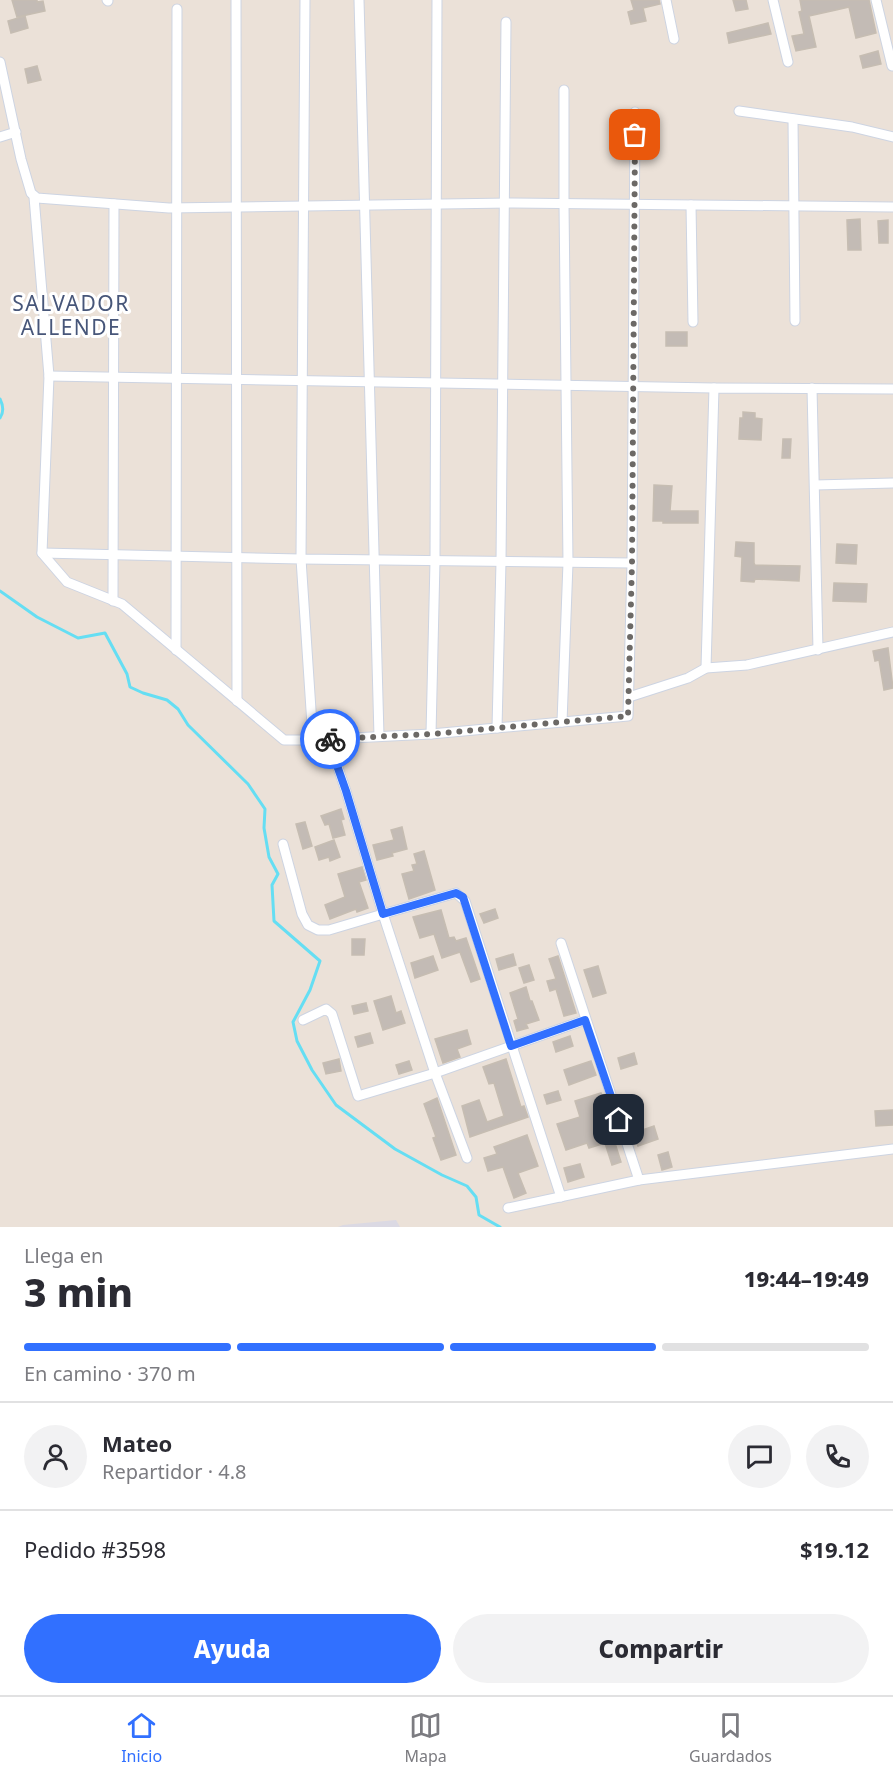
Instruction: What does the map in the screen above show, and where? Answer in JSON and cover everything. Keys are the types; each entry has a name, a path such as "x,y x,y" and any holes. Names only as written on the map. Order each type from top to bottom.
{"street":[{"path":"236,0 237,701"},
{"path":"304,0 301,559 312,740"},
{"path":"359,0 379,736"},
{"path":"432,734 435,561 437,0"},
{"path":"666,0 674,39"},
{"path":"773,0 788,62"},
{"path":"876,0 892,66"},
{"path":"176,650 177,9"},
{"path":"496,728 501,562 506,22"},
{"path":"1,69 21,159 34,197 49,375 42,553 67,582 122,604 284,740 432,734 628,716 632,563 635,112"},
{"path":"562,722 568,563 564,90"},
{"path":"739,111 852,128 893,137"},
{"path":"793,119 795,321"},
{"path":"0,137 16,132"},
{"path":"34,197 177,207 505,203 893,207"},
{"path":"113,601 114,204"},
{"path":"691,205 693,322"},
{"path":"49,375 302,382 893,389"},
{"path":"705,668 708,638 714,388"},
{"path":"812,388 818,650"},
{"path":"815,485 893,483"},
{"path":"42,553 632,563"},
{"path":"629,697 688,678 705,668 747,665 893,632"},
{"path":"328,740 435,1073 467,1158"},
{"path":"283,844 302,914 308,926 318,930 329,930 456,893 463,897 561,1197"},
{"path":"561,943 639,1180"},
{"path":"303,1020 326,1010 332,1014 358,1096 435,1073 585,1020"},
{"path":"508,1208 639,1180 893,1149"}],"shaded area":[{"path":"396,1220 400,1227 338,1227 343,1225"}],"building":[{"path":"12,0 43,1 45,11 17,17"},
{"path":"631,0 659,0 660,4 643,8 646,21 631,24 628,12 634,10"},
{"path":"733,0 746,0 748,9 736,11"},
{"path":"800,0 869,0 876,33 856,38 849,7 809,16 816,47 796,51 792,36 804,34 799,12 802,11"},
{"path":"25,16 28,28 11,33 8,21"},
{"path":"768,23 771,34 729,43 727,33"},
{"path":"878,51 881,64 863,68 860,56"},
{"path":"37,66 41,80 28,83 25,69"},
{"path":"860,219 861,250 848,250 847,220"},
{"path":"888,220 888,243 879,243 878,221"},
{"path":"666,332 687,332 687,346 666,346"},
{"path":"743,412 755,413 755,418 762,419 761,440 739,439 740,418 743,418"},
{"path":"783,439 791,439 790,458 782,458"},
{"path":"654,485 672,486 670,511 698,511 698,523 653,521"},
{"path":"736,542 754,543 755,565 800,566 799,581 755,579 754,582 741,581 742,557 735,556"},
{"path":"837,544 857,545 856,564 836,563"},
{"path":"834,583 867,584 866,602 833,601"},
{"path":"888,648 893,688 884,690 879,660 875,661 873,651"},
{"path":"341,809 345,835 333,838 329,824 325,825 321,816"},
{"path":"305,822 312,846 303,849 296,824"},
{"path":"402,827 407,849 377,860 373,845 394,840 391,830"},
{"path":"334,840 340,857 330,861 329,857 319,860 315,847"},
{"path":"424,851 435,890 409,899 402,874 414,871 412,865 417,864 414,854"},
{"path":"362,867 366,880 359,882 368,908 357,912 356,909 330,919 325,905 345,897 338,874"},
{"path":"495,909 498,918 484,923 480,914"},
{"path":"441,910 449,938 454,937 456,941 466,938 480,979 471,982 460,952 442,958 434,934 420,938 413,917"},
{"path":"352,939 365,939 364,955 352,955"},
{"path":"513,954 516,965 499,970 496,959"},
{"path":"433,956 438,970 415,978 411,963"},
{"path":"558,956 576,1013 564,1016 556,989 550,991 547,981 556,979 549,959"},
{"path":"529,965 534,980 524,983 519,968"},
{"path":"598,966 606,993 593,997 584,970"},
{"path":"526,987 539,1020 526,1024 528,1028 517,1031 514,1021 518,1019 510,993"},
{"path":"391,996 396,1013 401,1011 405,1023 383,1030 374,1001"},
{"path":"366,1003 368,1011 354,1014 352,1006"},
{"path":"467,1030 471,1044 457,1049 460,1057 443,1063 435,1039"},
{"path":"370,1033 373,1043 358,1047 355,1037"},
{"path":"570,1036 573,1046 556,1052 553,1042"},
{"path":"634,1053 637,1064 621,1069 618,1058"},
{"path":"339,1059 341,1071 326,1074 323,1063"},
{"path":"506,1059 521,1107 524,1106 528,1117 470,1137 462,1106 479,1100 487,1122 504,1116 494,1083 489,1084 483,1067"},
{"path":"409,1061 412,1070 399,1074 396,1065"},
{"path":"591,1061 596,1075 569,1085 564,1070"},
{"path":"558,1091 561,1100 547,1104 544,1095"},
{"path":"601,1093 618,1138 614,1140 621,1162 612,1165 605,1143 589,1148 587,1143 566,1150 557,1124 580,1117 575,1101"},
{"path":"437,1098 456,1155 441,1160 433,1138 436,1137 424,1104"},
{"path":"893,1110 893,1125 876,1126 875,1111"},
{"path":"654,1126 658,1139 638,1146 634,1133"},
{"path":"527,1135 538,1166 518,1173 526,1193 514,1198 503,1167 488,1171 484,1158 497,1154 494,1147"},
{"path":"668,1152 672,1167 662,1170 658,1155"},
{"path":"580,1164 584,1177 568,1182 564,1168"}],"waterway":[{"path":"0,399 3,408 0,418"},
{"path":"0,591 37,617 78,638 105,633 127,674 130,687 167,700 178,709 188,725 248,784 265,809 264,828 269,857 278,874 272,885 274,921 320,961 310,990 293,1022 297,1041 312,1070 336,1105 395,1149 467,1186 476,1197 479,1215 500,1227"}],"way so far":[{"path":"330,739 432,734 628,716 632,563 635,135"}],"district":[{"name":"SALVADOR ALLENDE","path":"71,315"}],"route":[{"path":"330,739 328,740 383,914 456,893 463,897 511,1046 585,1020 619,1120"}]}
